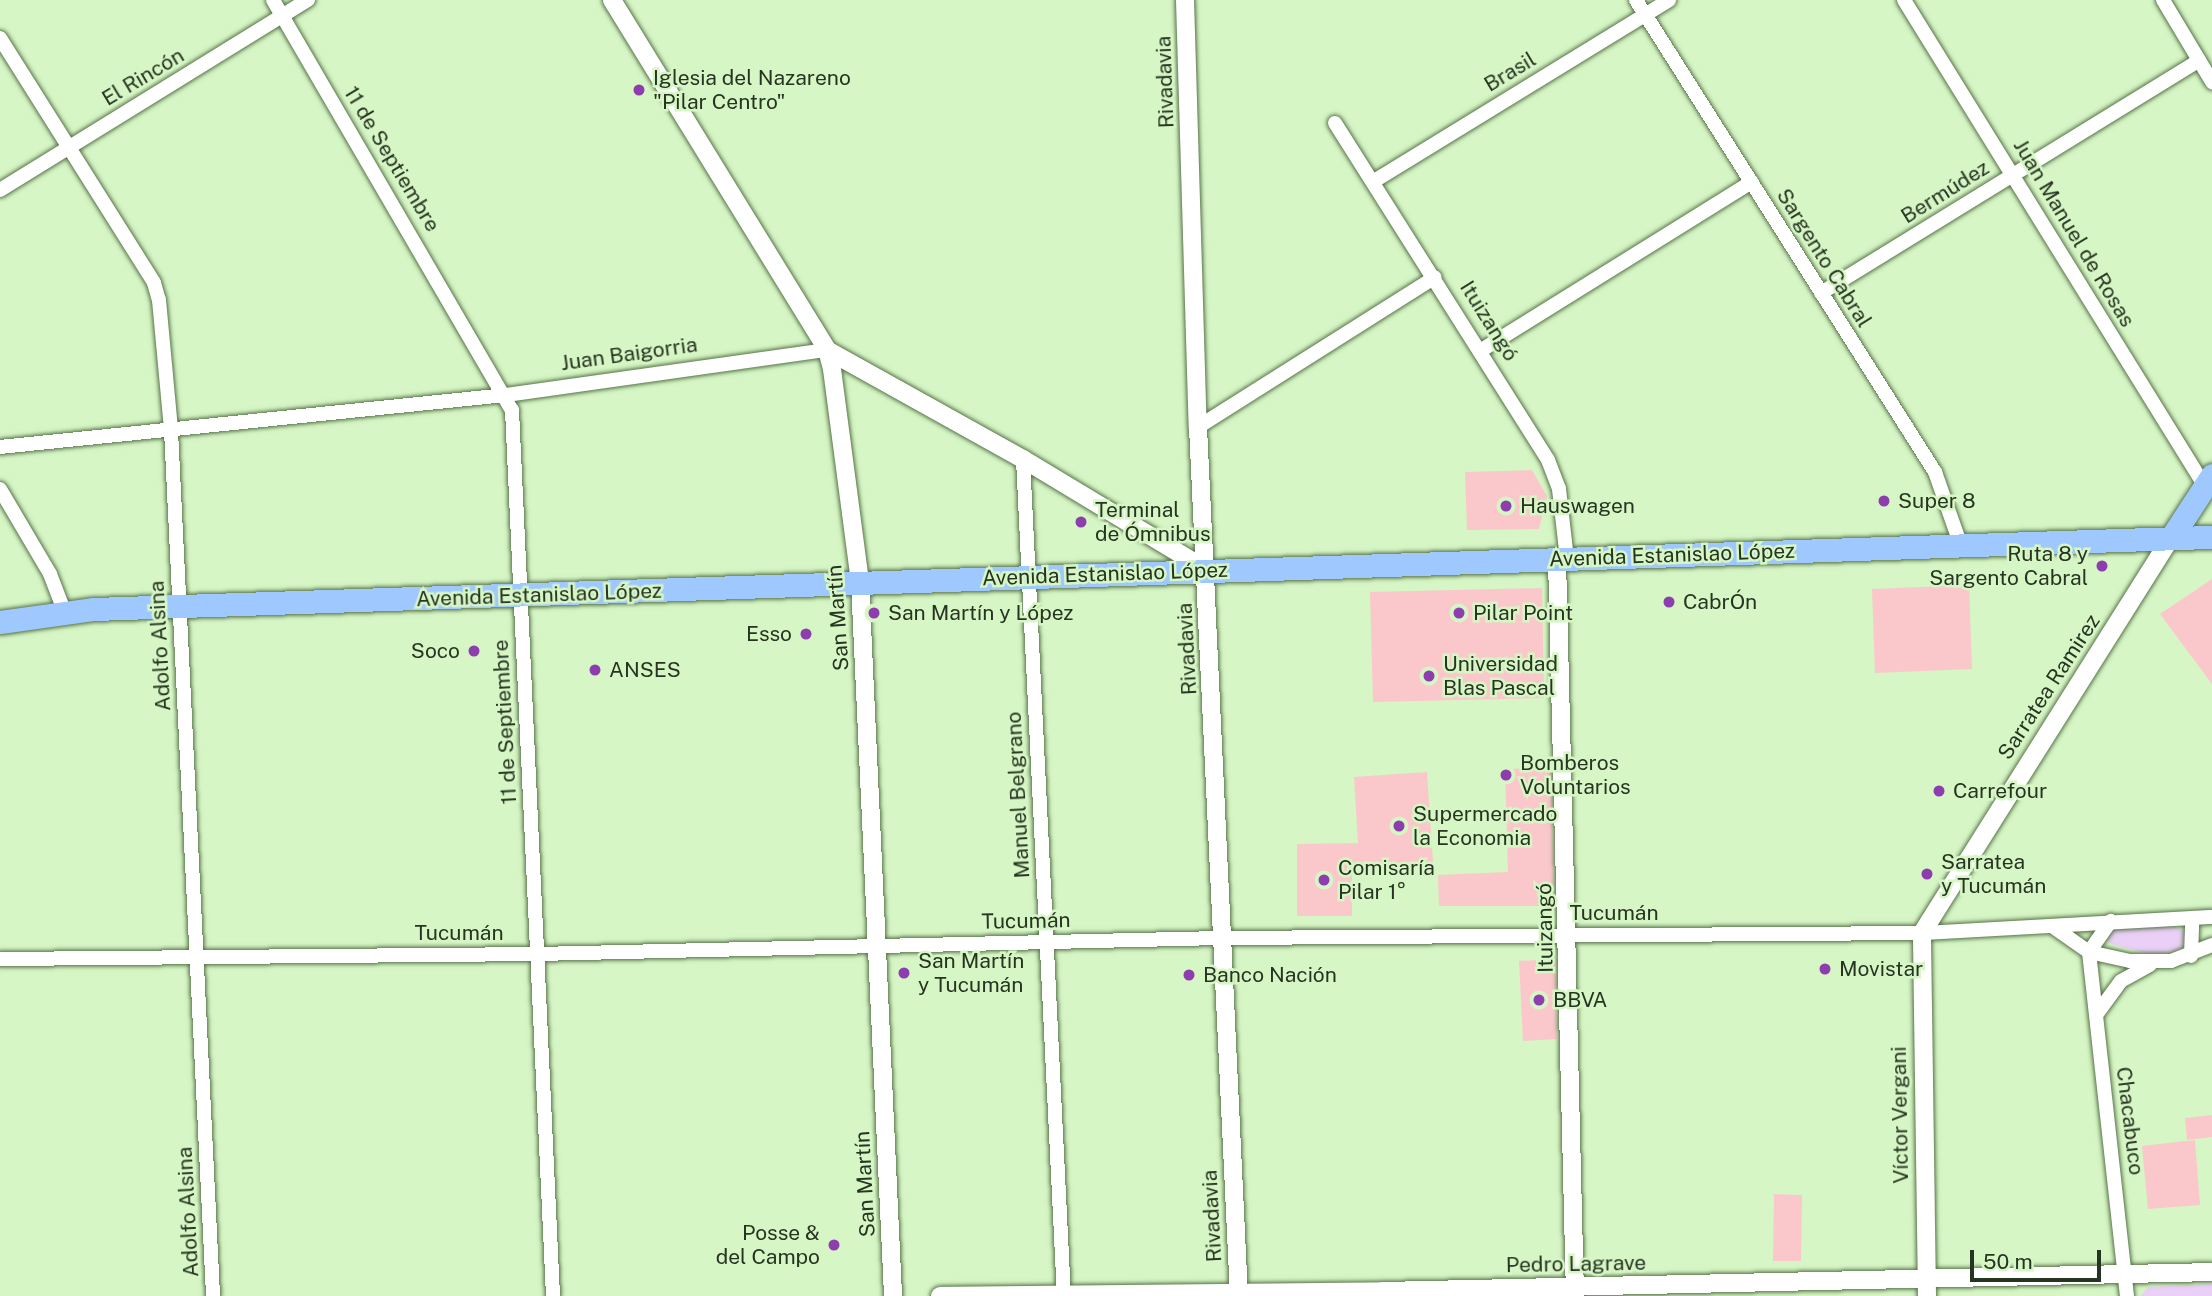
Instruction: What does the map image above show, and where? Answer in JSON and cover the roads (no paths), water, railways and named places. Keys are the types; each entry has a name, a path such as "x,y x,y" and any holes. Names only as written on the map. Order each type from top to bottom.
{"main road":[{"path":"2171,538 2210,482"},
{"name":"Avenida Estanislao López","path":"0,622 64,611 2212,537"}],"street":[{"name":"11 de Septiembre","path":"273,0 506,395 514,423 553,1296"},
{"name":"El Rincón","path":"0,190 308,0"},
{"name":"San Martín","path":"612,0 827,350 860,582 893,1296"},
{"name":"Rivadavia","path":"1185,0 1198,426 1207,570 1239,1295"},
{"name":"Sargento Cabral","path":"1636,0 1935,472 1961,546"},
{"name":"Brasil","path":"1374,181 1669,0"},
{"name":"Juan Manuel de Rosas","path":"1904,0 2210,482"},
{"path":"2163,0 2212,82"},
{"name":"Adolfo Alsina","path":"0,38 154,284 159,300 171,430 213,1296"},
{"name":"Bermúdez","path":"1821,293 2199,60"},
{"name":"Ituizangó","path":"1335,123 1435,277 1556,476 1562,559 1575,1292"},
{"path":"1480,351 1752,182"},
{"path":"1198,426 1435,277"},
{"name":"Juan Baigorria","path":"0,447 506,395 827,350"},
{"path":"827,350 1023,459 1207,570"},
{"name":"Manuel Belgrano","path":"1023,459 1064,1295"},
{"path":"0,489 50,574 64,611"},
{"name":"Sarratea Ramirez","path":"1922,933 2171,538"},
{"name":"Tucumán","path":"0,958 537,954 1046,942 1568,934 1922,933 2212,917"},
{"path":"2191,956 2192,919"},
{"path":"2089,952 2111,921"},
{"path":"2052,926 2089,952 2153,964"},
{"name":"Víctor Vergani","path":"1922,933 1926,1287"},
{"path":"2096,1015 2121,981 2153,964 2191,956 2212,945"},
{"name":"Chacabuco","path":"2089,952 2127,1275 2127,1296"},
{"name":"Pedro Lagrave","path":"940,1296 1926,1287 2212,1272"}],"place":[{"name":"Iglesia del Nazareno \"Pilar Centro\"","path":"639,90"},
{"name":"Super 8","path":"1884,501"},
{"name":"Hauswagen","path":"1506,506"},
{"name":"Terminal de Ómnibus","path":"1081,522"},
{"name":"Ruta 8 y Sargento Cabral","path":"2102,566"},
{"name":"CabrÓn","path":"1669,602"},
{"name":"San Martín y López","path":"874,613"},
{"name":"Pilar Point","path":"1459,613"},
{"name":"Esso","path":"806,634"},
{"name":"Soco","path":"474,651"},
{"name":"ANSES","path":"595,670"},
{"name":"Universidad Blas Pascal","path":"1429,676"},
{"name":"Bomberos Voluntarios","path":"1506,775"},
{"name":"Carrefour","path":"1939,791"},
{"name":"Supermercado la Economia","path":"1399,826"},
{"name":"Sarratea y Tucumán","path":"1927,874"},
{"name":"Comisaría Pilar 1°","path":"1324,880"},
{"name":"Movistar","path":"1825,969"},
{"name":"San Martín y Tucumán","path":"904,973"},
{"name":"Banco Nación","path":"1189,975"},
{"name":"BBVA","path":"1539,1000"},
{"name":"Posse & del Campo","path":"834,1245"}]}
